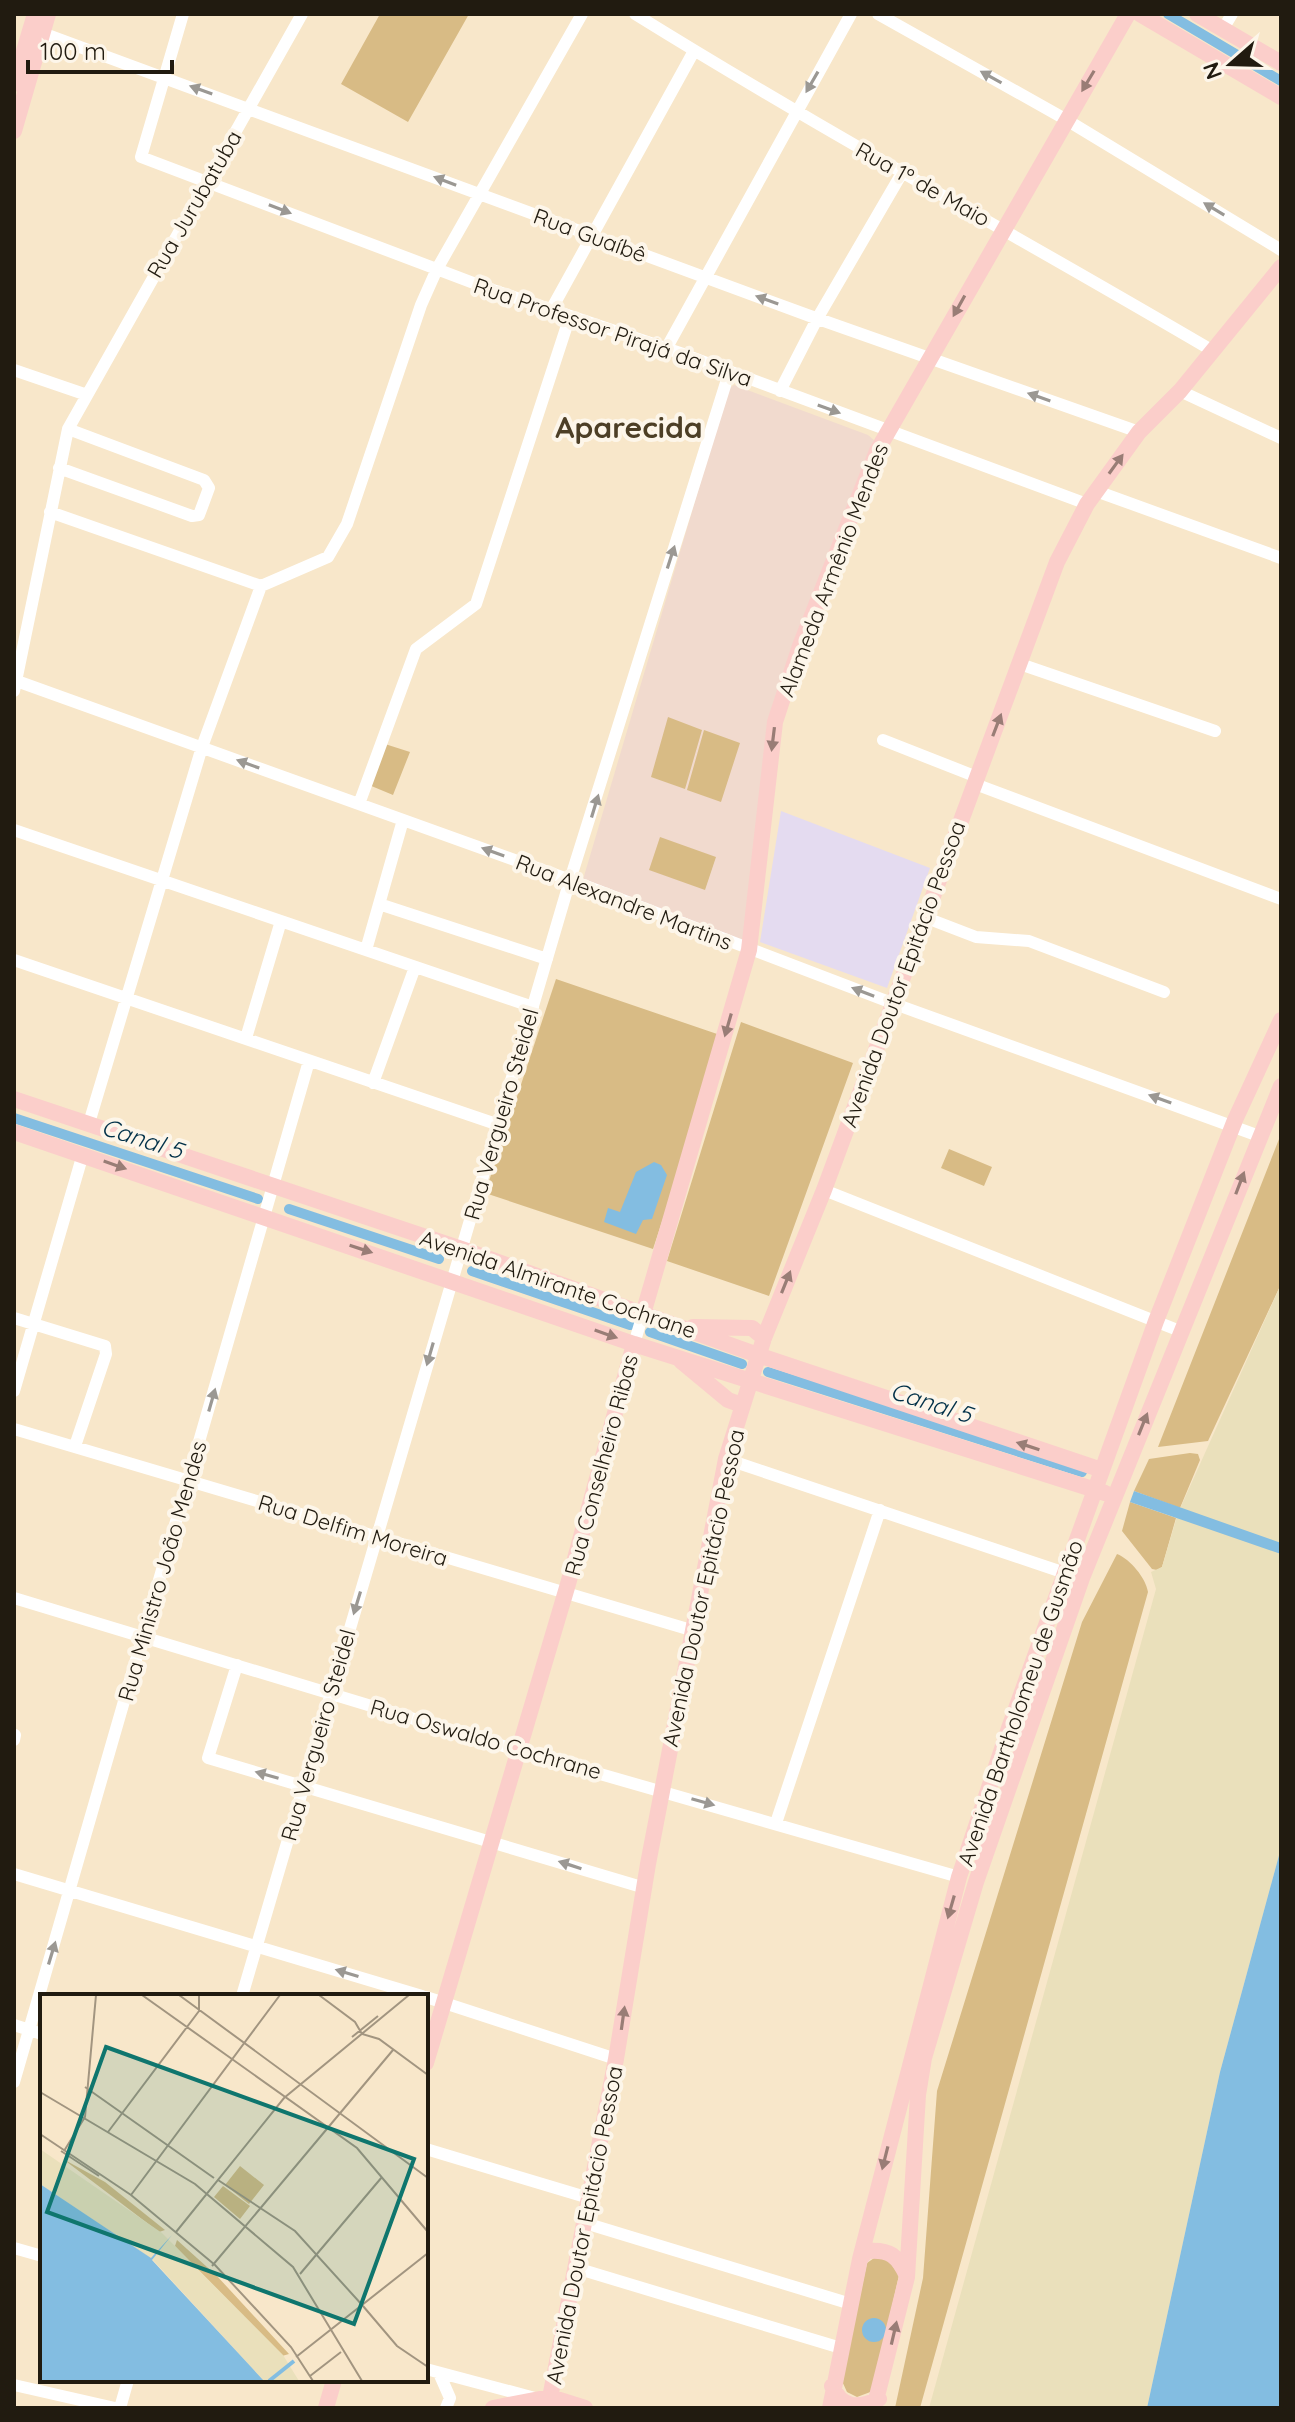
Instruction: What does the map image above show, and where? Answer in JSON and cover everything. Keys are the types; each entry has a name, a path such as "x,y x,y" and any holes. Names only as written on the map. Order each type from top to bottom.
{"main road":[{"path":"14,84 18,57 35,14"},
{"path":"14,131 48,14"},
{"name":"Alameda Armênio Mendes","path":"749,950 775,722 788,677 856,501 888,430 1128,14"},
{"path":"1140,14 1281,97"},
{"path":"1197,14 1227,22 1281,63"},
{"name":"Avenida Doutor Epitácio Pessoa","path":"544,2401 585,2223 691,1630 726,1459 764,1338 824,1190 1057,562 1091,498 1139,432 1180,391 1281,267"},
{"name":"Rua Conselheiro Ribas","path":"643,1316 749,950"},
{"name":"Avenida Bartholomeu de Gusmão","path":"830,2408 860,2259 959,1877 1156,1321 1234,1126 1281,1020"},
{"name":"Avenida Bartholomeu de Gusmão","path":"876,2404 907,2277 918,2095 924,2058 976,1882 1067,1618 1281,1086"},
{"name":"Avenida Almirante Cochrane","path":"14,1099 681,1327 754,1367 1114,1497"},
{"name":"Avenida Almirante Cochrane","path":"14,1132 453,1277 674,1355 754,1367 1102,1470"},
{"path":"681,1327 752,1328 764,1338"},
{"name":"Rua Conselheiro Ribas","path":"428,2057 494,1841 635,1342"},
{"path":"674,1355 728,1400 742,1405"},
{"path":"860,2259 867,2251 886,2250 895,2256 907,2277"},
{"path":"326,2408 333,2382"},
{"path":"832,2386 841,2402 864,2407 876,2404"},
{"path":"493,2408 544,2401 585,2408"}],"street":[{"path":"164,77 183,14"},
{"name":"Rua Jurubatuba","path":"15,684 68,429 302,14"},
{"path":"50,512 261,586 328,557 347,524 421,305 437,269 582,14"},
{"name":"Rua 1º de Maio","path":"635,14 795,112 1003,228 1213,351"},
{"path":"666,349 851,14"},
{"path":"878,14 1065,119 1281,250"},
{"name":"Rua Guaíbê","path":"42,33 817,319 1139,432"},
{"path":"551,310 694,51"},
{"name":"Rua Professor Pirajá da Silva","path":"164,77 141,157 437,269 888,430 1281,558"},
{"path":"780,391 817,319 902,173"},
{"path":"359,804 416,649 476,604 570,316"},
{"path":"14,370 87,395"},
{"name":"Rua Vergueiro Steidel","path":"243,1994 570,880 729,373"},
{"path":"1180,391 1281,438"},
{"path":"59,468 192,516 199,515 209,488 204,480 68,429"},
{"path":"89,1123 202,747 261,586"},
{"path":"1020,664 1215,731"},
{"name":"Rua Alexandre Martins","path":"15,684 202,747 570,880 749,950 1259,1136"},
{"path":"883,740 976,781 1281,899"},
{"path":"366,950 403,820"},
{"path":"14,830 533,1007"},
{"path":"379,904 547,959"},
{"path":"924,917 976,937 1029,941 1164,992"},
{"path":"246,1038 281,921"},
{"path":"14,960 499,1125"},
{"path":"373,1083 415,967"},
{"name":"Rua Ministro João Mendes","path":"45,1994 70,1892 142,1636 309,1061"},
{"path":"14,1391 36,1325 83,1154"},
{"path":"824,1190 1180,1331"},
{"name":"Rua Conselheiro Ribas","path":"635,1342 643,1316"},
{"path":"14,1318 105,1346 106,1354 75,1446"},
{"name":"Rua Delfim Moreira","path":"14,1429 691,1630"},
{"path":"726,1459 1065,1573"},
{"path":"776,1823 880,1510"},
{"name":"Rua Oswaldo Cochrane","path":"14,1598 520,1751 959,1877"},
{"path":"237,1665 208,1758 645,1888"},
{"path":"14,1874 414,1994"},
{"path":"428,1998 616,2059"},
{"path":"14,2025 36,2032"},
{"name":"Rua Ministro João Mendes","path":"14,2082 36,2032"},
{"path":"428,2150 589,2198"},
{"path":"585,2223 851,2304"},
{"path":"14,2248 40,2255"},
{"path":"576,2268 841,2348"},
{"path":"432,2371 544,2401"},
{"path":"432,2371 450,2398 446,2408"},
{"path":"14,2385 117,2408 127,2382"}],"shaded area":[{"path":"380,14 469,14 408,122 341,84"},
{"path":"734,385 868,435 875,441 770,726 746,934 741,941 582,883 728,390"},
{"path":"668,717 702,730 685,789 651,777"},
{"path":"704,730 740,743 721,802 687,790"},
{"path":"385,744 410,752 393,795 369,785"},
{"path":"781,811 930,868 887,988 760,942"},
{"path":"660,837 716,857 705,890 649,870"},
{"path":"556,979 723,1036 653,1249 485,1193"},
{"path":"741,1022 853,1063 769,1296 667,1261"},
{"path":"1281,1134 1281,1284 1208,1441 1158,1447"},
{"path":"949,1149 992,1167 984,1186 941,1168"},
{"path":"1198,1454 1200,1460 1180,1508 1134,1491 1149,1459"},
{"path":"1130,1502 1176,1518 1162,1567 1157,1570 1152,1569 1122,1531"},
{"path":"1117,1554 1137,1570 1148,1592 920,2408 895,2408 923,2278 937,2091 1082,1622"},
{"path":"877,2256 886,2257 899,2275 873,2391 857,2397 847,2392 842,2381 867,2263"}],"sand":[{"path":"1281,1284 1281,1848 1220,2072 1147,2408 929,2408 1156,1589 1151,1572 1162,1567 1178,1513"}],"water":[{"path":"654,1162 661,1165 667,1175 652,1219 643,1220 636,1234 604,1222 608,1208 620,1212 636,1172"},
{"path":"1134,1491 1281,1543 1281,1554 1130,1502"},
{"path":"1281,1848 1281,2408 1147,2408 1220,2072"},
{"path":"874,2318 885,2325 886,2330 879,2341 874,2342 863,2335 862,2330 869,2319"}],"waterway":[{"path":"1168,14 1281,81"},
{"name":"Canal 5","path":"14,1118 258,1199"},
{"name":"Canal 5","path":"289,1209 439,1259"},
{"name":"Canal 5","path":"472,1271 630,1325"},
{"name":"Canal 5","path":"650,1332 742,1364"},
{"name":"Canal 5","path":"768,1372 1082,1472"}],"district":[{"name":"Aparecida","path":"629,428"}]}
